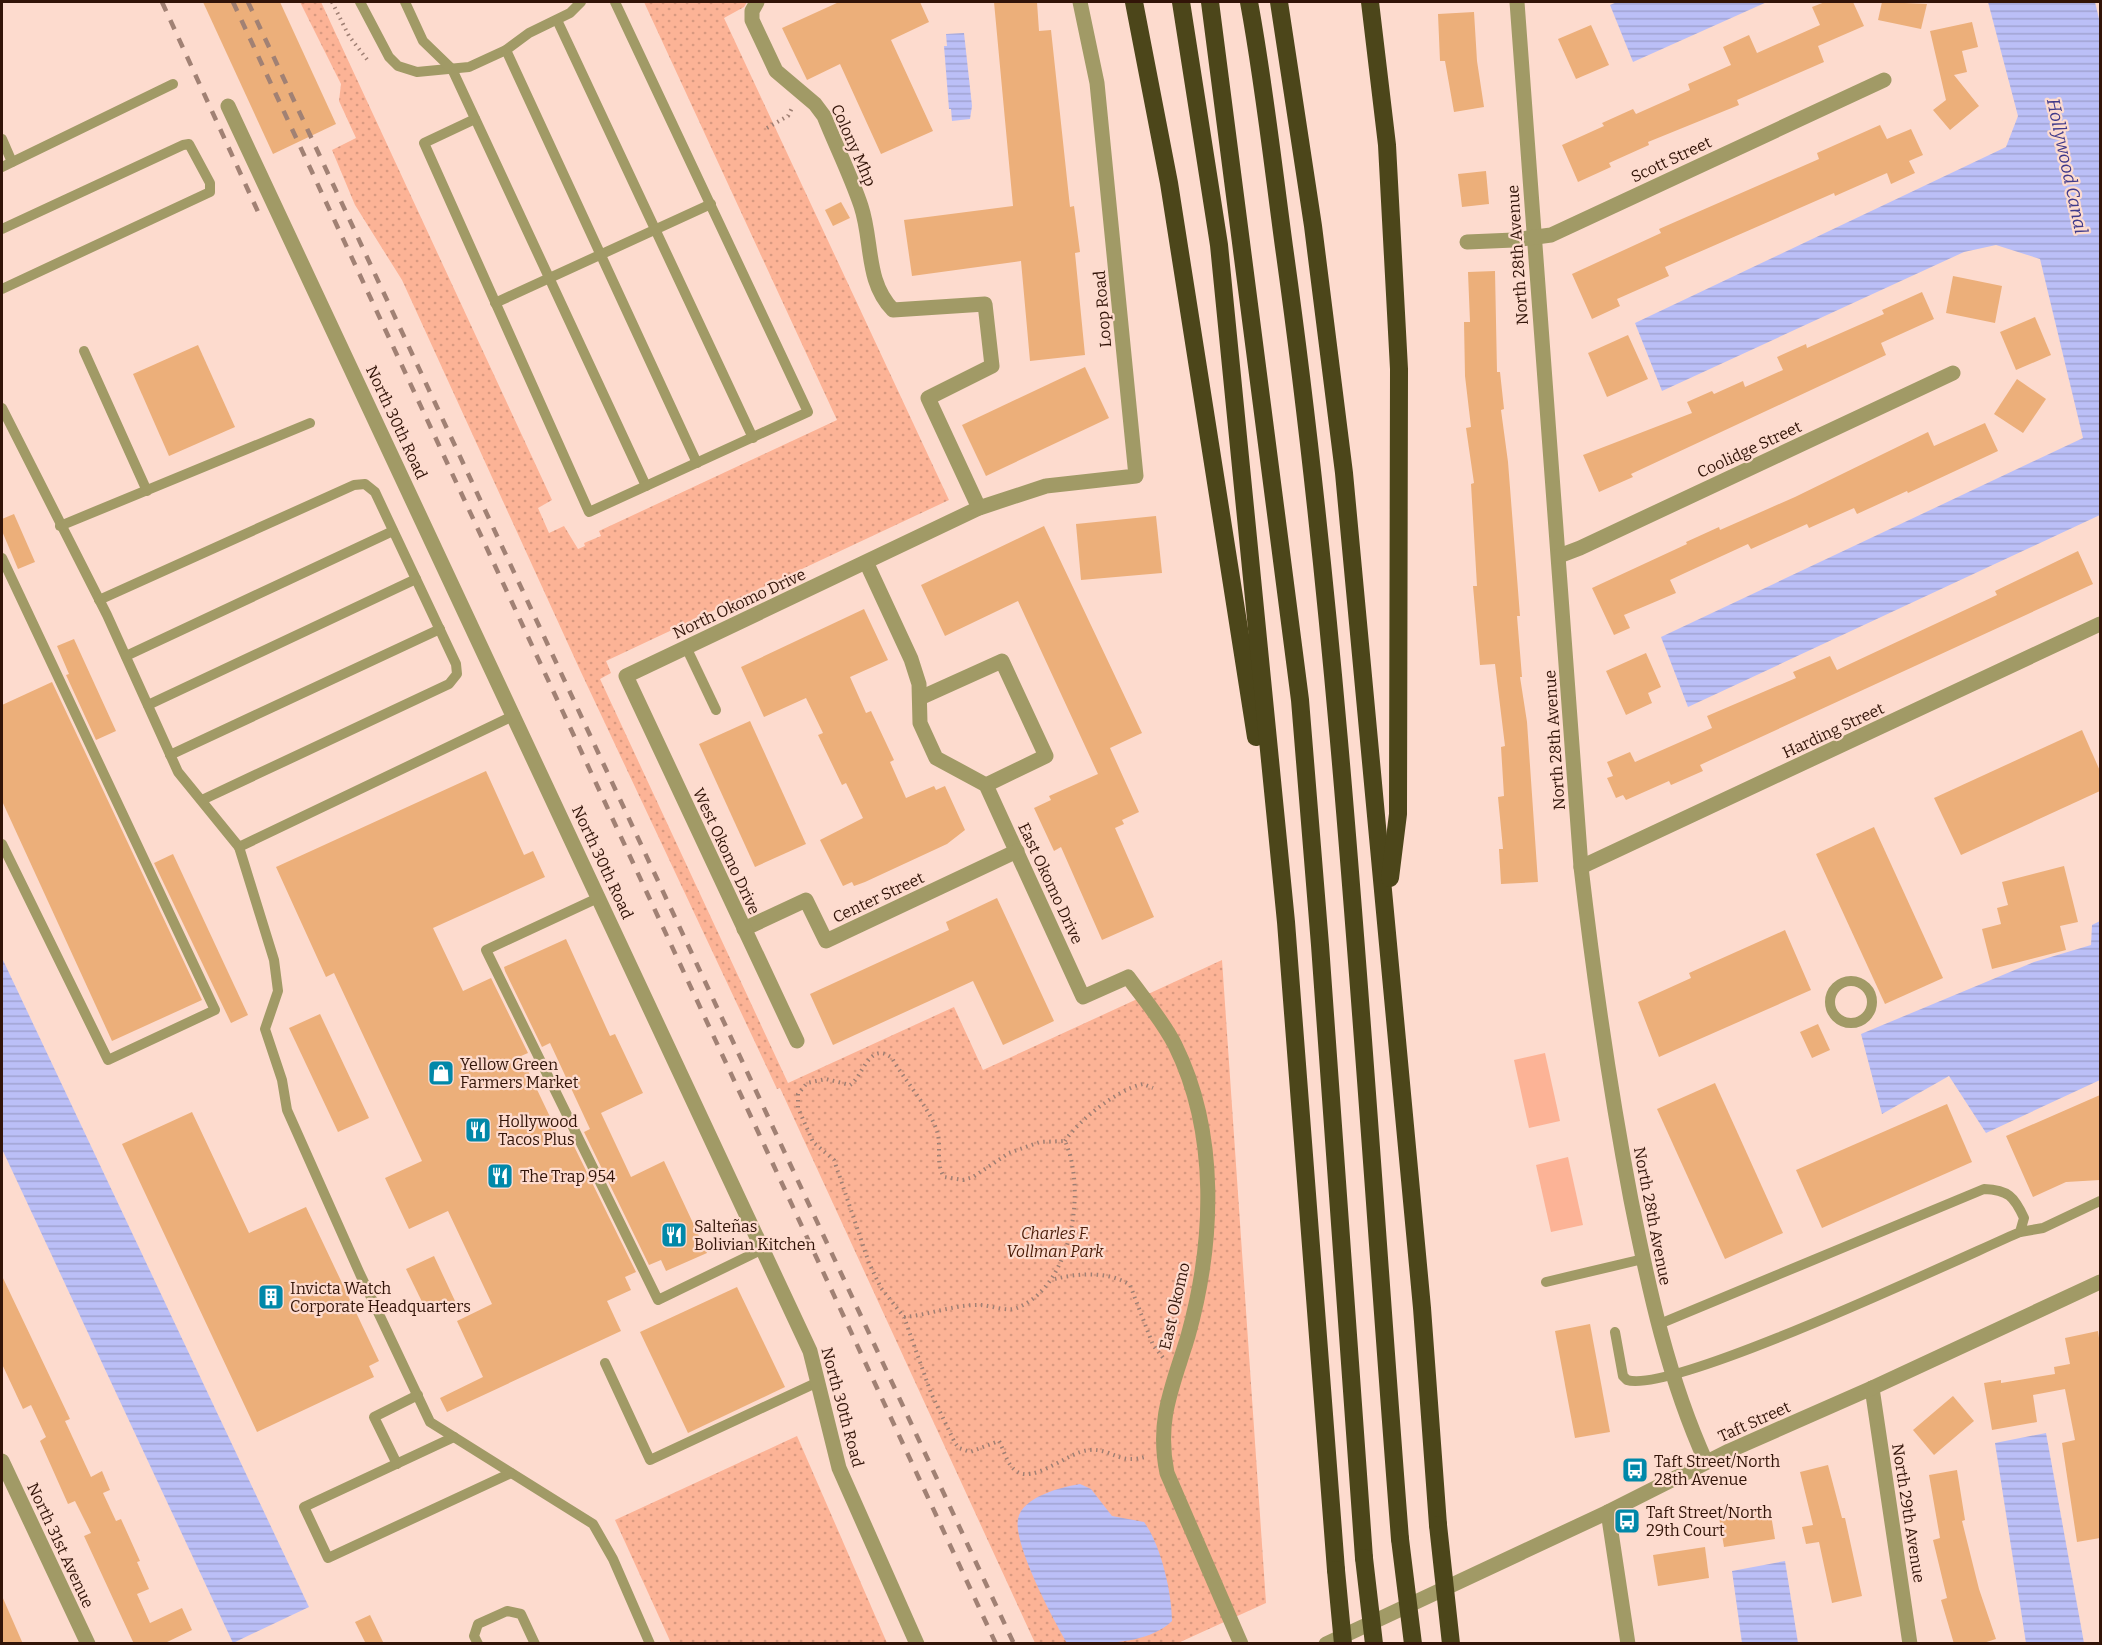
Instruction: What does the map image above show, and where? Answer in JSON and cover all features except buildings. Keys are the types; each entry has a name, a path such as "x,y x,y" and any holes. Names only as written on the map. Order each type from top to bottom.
{"highway":[{"path":"1134,2 1171,195 1286,922"},
{"path":"1181,2 1219,245 1286,922 1343,1644"},
{"path":"1210,2 1300,700 1321,957 1364,1558 1374,1644"},
{"path":"1249,2 1296,330 1321,545 1349,869 1400,1539 1413,1644"},
{"path":"1279,2 1312,226 1344,473 1422,1308 1438,1525 1451,1644"},
{"path":"1370,2 1387,145 1399,369 1398,814 1386,912"}],"street":[{"name":"Loop Road","path":"1080,2 1090,43 1104,139 1136,476"},
{"name":"North 28th Avenue","path":"1517,2 1581,867 1610,1091 1643,1259 1657,1324 1672,1376 1706,1462"},
{"name":"Colony Mhp","path":"754,6 752,20 776,71 815,104 824,116 861,205 868,254 884,300 893,310 985,304 992,366 928,398 979,508"},
{"name":"Scott Street","path":"1467,242 1551,235 1884,80"},
{"name":"North 30th Road","path":"228,106 515,715 810,1351 839,1468 917,1644"},
{"name":"Coolidge Street","path":"1558,556 1580,548 1953,373"},
{"name":"North Okomo Drive","path":"626,676 867,564 979,508 1046,486 1136,476"},
{"path":"867,564 911,659 919,684 920,723 936,758 986,785 1046,756 1002,661 920,698"},
{"name":"Harding Street","path":"1581,867 2100,624"},
{"name":"West Okomo Drive","path":"626,676 796,1041"},
{"name":"East Okomo Drive","path":"986,785 1083,997 1128,977"},
{"name":"Center Street","path":"744,929 807,900 826,941 1017,852"},
{"name":"East Okomo","path":"1128,977 1174,1044 1194,1096 1203,1143 1208,1210 1206,1244 1188,1334 1166,1402 1162,1426 1163,1451 1167,1473 1241,1644"},
{"name":"Taft Street","path":"1326,1644 1608,1512 1706,1462 1872,1389 2100,1281"},
{"name":"North 29th Avenue","path":"1872,1389 1910,1644"},
{"name":"North 31st Avenue","path":"2,1461 88,1644"},
{"path":"1608,1512 1628,1644"}],"lane":[{"path":"360,2 389,57 399,66 417,72 469,67 506,50 530,33 570,13 581,2"},
{"path":"405,2 423,40 452,69 646,486"},
{"path":"476,119 424,143 589,512 808,412 615,2"},
{"path":"557,20 753,438"},
{"path":"506,50 697,463"},
{"path":"2,167 173,84"},
{"path":"2,139 12,162"},
{"path":"2,229 183,145 189,144 210,183 210,192 2,289"},
{"path":"495,303 711,204"},
{"path":"84,351 147,491"},
{"path":"2,408 99,600 178,772 239,847 274,960 278,991 265,1029 282,1080 286,1110 430,1422 593,1524 613,1558 650,1644"},
{"path":"60,526 310,423"},
{"path":"99,600 354,485 365,484 375,492 456,664 458,674 448,684 202,800"},
{"path":"126,656 393,531"},
{"path":"2,558 215,1010 108,1060 2,844"},
{"path":"148,705 416,579"},
{"path":"170,755 440,629"},
{"path":"686,647 716,710"},
{"path":"239,847 515,715"},
{"path":"600,897 486,950 658,1300 763,1249"},
{"path":"1846,981 1860,983 1870,993 1872,1000 1869,1013 1859,1022 1845,1023 1833,1015 1830,1009 1830,994 1846,981"},
{"path":"1657,1324 1984,1189 2002,1190 2013,1198 2024,1218 2020,1232"},
{"path":"1615,1332 1623,1376 1627,1380 1640,1382 1672,1376 1751,1348 2020,1232 2043,1228 2100,1201"},
{"path":"1546,1282 1643,1259"},
{"path":"605,1363 650,1460 819,1382"},
{"path":"397,1464 374,1417 418,1395"},
{"path":"454,1437 304,1507 328,1558 511,1473"},
{"path":"478,1644 474,1636 478,1624 507,1611 521,1614 535,1644"}],"path":[{"path":"332,2 349,36 369,62"},
{"path":"767,128 788,116 794,102"},
{"path":"1065,1141 1040,1142 993,1162 973,1177 963,1180 952,1180 945,1177 940,1170 939,1141 934,1125 888,1055 876,1054 870,1057 855,1082 850,1086 819,1078 801,1087 797,1101 818,1148 834,1160 869,1263 881,1288 904,1317 931,1393 955,1443 964,1451 976,1451 999,1441 1012,1467 1020,1474 1027,1475 1088,1450 1128,1460 1155,1454"},
{"path":"1065,1141 1073,1129 1119,1094 1143,1084 1153,1088"},
{"path":"904,1317 980,1305 1014,1309 1028,1303 1054,1279 1067,1244 1076,1192 1071,1154 1065,1141"},
{"path":"1054,1279 1087,1274 1122,1280 1130,1285 1153,1345 1167,1363"}],"green space":[{"name":"Charles F. Vollman Park","path":"300,2 321,2 552,500 538,508 549,533 564,526 578,549 585,546 584,543 601,536 599,531 837,420 644,2 747,2 744,7 724,18 949,500 606,661 611,673 600,679 788,1083 954,1007 983,1070 1222,960 1266,1603 1178,1643 1035,1643 780,1088 777,1089 580,670 402,280 355,205 332,150 356,138 339,101 341,84"},
{"path":"1545,1053 1560,1121 1529,1128 1514,1060"},
{"path":"1568,1157 1583,1225 1551,1232 1536,1165"},
{"path":"797,1436 887,1643 671,1643 615,1520"}],"water":[{"path":"1617,2 1767,2 1633,62 1610,5"},
{"name":"Hollywood Canal","path":"1988,2 2095,2 2100,23 2100,515 1688,707 1661,637 2083,438 2040,259 1996,245 1964,252 1662,391 1635,323 2006,147 2018,116"},
{"path":"964,33 972,106 970,119 952,121 944,46 947,46 946,34"},
{"path":"2100,921 2100,1080 1986,1133 1949,1076 1882,1114 1861,1034 2034,962 2091,945 2092,925"},
{"path":"2,958 309,1607 233,1643 2,1149"},
{"path":"2046,1433 2084,1643 2026,1643 1995,1443"},
{"path":"1080,1484 1091,1489 1112,1516 1144,1522 1150,1532 1160,1556 1170,1597 1172,1621 1162,1629 1137,1639 1067,1643 1044,1600 1028,1563 1018,1531 1018,1519 1021,1511 1034,1499 1043,1494"},
{"path":"1785,1561 1798,1643 1742,1643 1732,1571"}],"railway":[{"path":"162,2 259,214"},
{"path":"233,2 996,1644"},
{"path":"248,2 1014,1644"}],"place":[{"name":"Yellow Green Farmers Market","path":"441,1073"},
{"name":"Hollywood Tacos Plus","path":"478,1130"},
{"name":"The Trap 954","path":"500,1176"},
{"name":"Salteñas Bolivian Kitchen","path":"674,1235"},
{"name":"Invicta Watch Corporate Headquarters","path":"271,1297"},
{"name":"Taft Street/North 28th Avenue","path":"1635,1470"},
{"name":"Taft Street/North 29th Court","path":"1627,1521"}]}
